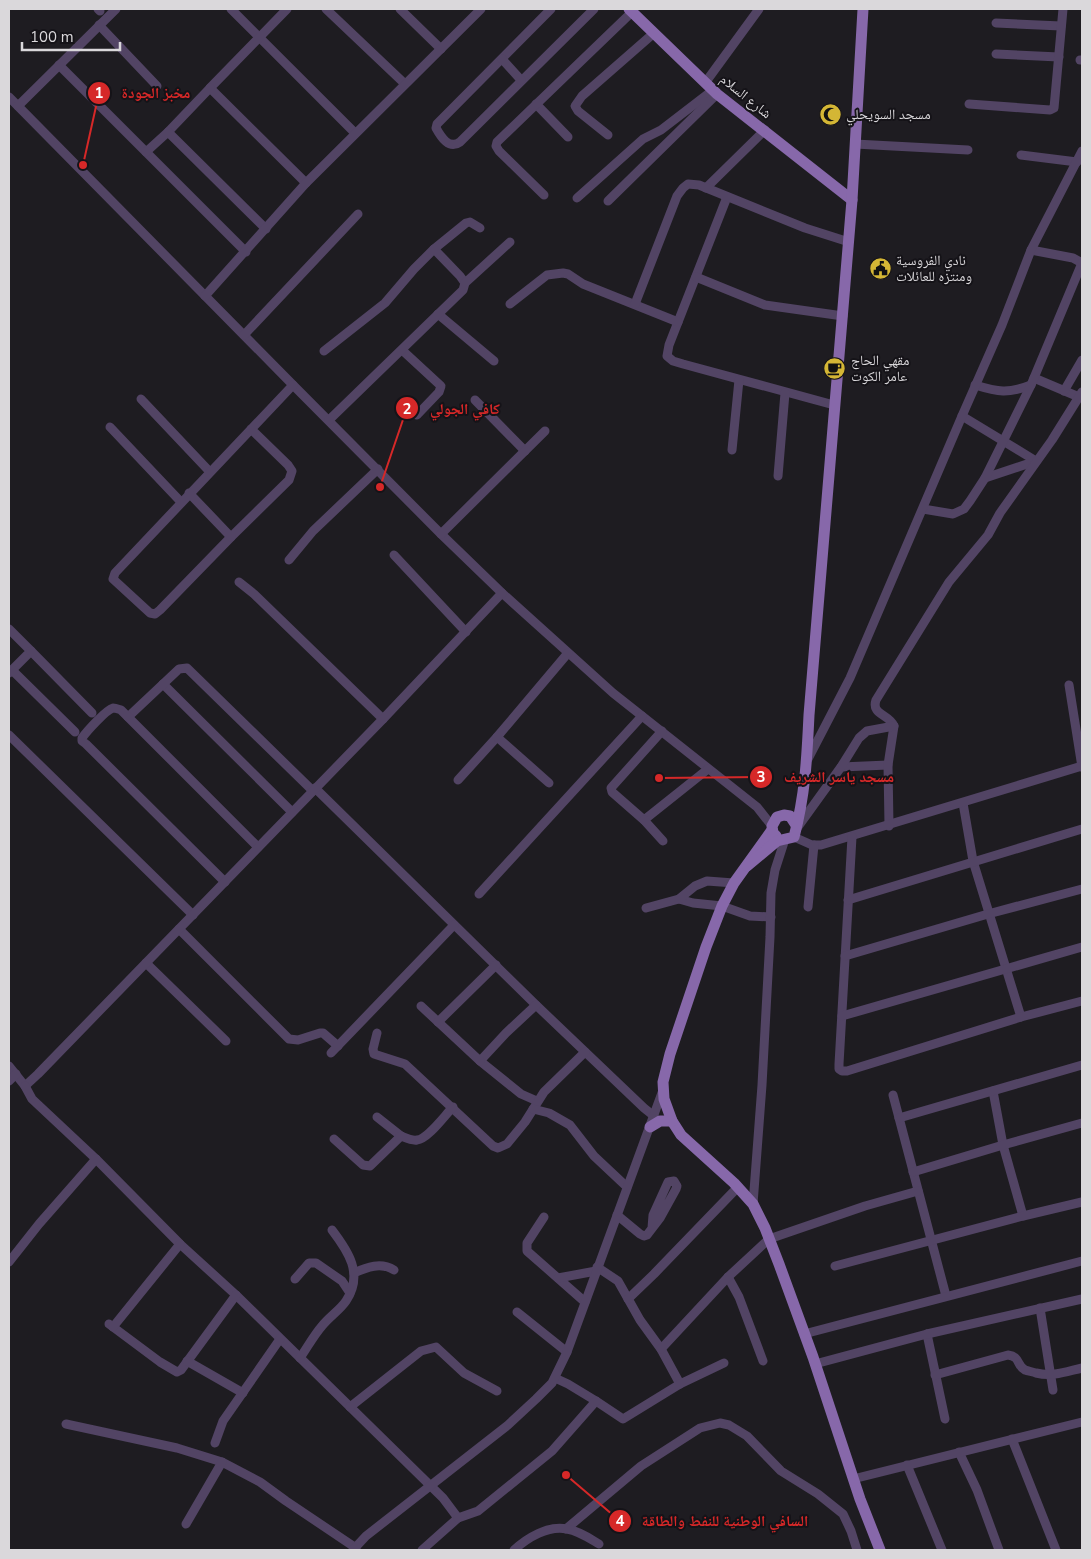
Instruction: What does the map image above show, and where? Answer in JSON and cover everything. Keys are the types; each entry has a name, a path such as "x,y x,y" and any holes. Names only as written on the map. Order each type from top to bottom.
{"main road":[{"path":"747,866 767,848 791,834 802,804 852,200 863,9"},
{"name":"شارع السلام","path":"630,10 712,89 852,200"},
{"path":"804,789 797,803 775,820 772,828 734,883 722,906 676,1036 664,1074 663,1090 666,1107 672,1121 687,1141 738,1187 753,1204 769,1239 804,1334 853,1479 880,1550"},
{"path":"782,815 790,816 791,834"},
{"path":"772,828 776,836 791,834"},
{"path":"652,1121 672,1121"}],"street":[{"path":"18,106 116,9"},
{"path":"231,9 355,133"},
{"path":"146,152 168,132 287,9"},
{"path":"326,9 405,84"},
{"path":"400,9 441,49"},
{"path":"551,9 437,124 436,128 447,143 455,145 460,142 594,9"},
{"path":"608,202 712,89 759,9"},
{"path":"969,104 1052,109 1055,106 1063,9"},
{"path":"205,296 306,183 441,49 477,10"},
{"path":"544,195 496,146 497,142 630,10"},
{"path":"996,23 1061,26"},
{"path":"99,25 157,86"},
{"path":"608,134 578,111 575,106 582,96 654,34"},
{"path":"996,54 1059,58"},
{"path":"502,59 521,80"},
{"path":"60,65 246,252"},
{"path":"210,88 306,183"},
{"path":"577,198 634,146 646,137 661,130 712,89"},
{"path":"9,97 441,534 502,593 613,693 757,807 772,828"},
{"path":"536,104 568,137"},
{"path":"706,188 765,130"},
{"path":"168,132 266,229"},
{"path":"855,144 968,150"},
{"path":"807,760 850,678 1002,325 1031,250 1082,152"},
{"path":"1021,154 1076,162"},
{"path":"635,304 672,208 680,192 685,186 691,184 699,185 804,228 848,242"},
{"path":"727,197 678,322 667,356 670,359 739,380 834,405"},
{"path":"244,335 358,214"},
{"path":"324,351 385,303 434,249 466,223 470,222 480,228"},
{"path":"329,420 463,290 466,283 510,242"},
{"path":"434,249 466,283"},
{"path":"923,509 953,514 964,509 985,478 1032,382 1082,263 1073,258 1031,250"},
{"path":"510,304 547,274 562,273 568,274 583,284 678,322"},
{"path":"696,277 765,305 843,316"},
{"path":"438,314 494,361"},
{"path":"402,350 441,386 439,392 417,415"},
{"path":"1064,391 1082,360"},
{"path":"732,450 739,380"},
{"path":"889,826 888,766 894,726 892,721 881,715 875,708 874,702 949,582 988,536 1000,513 1052,440 1080,394 1032,382 1017,391 1004,392 975,385"},
{"path":"252,428 288,465 292,472 291,476 284,486 160,610 155,614 146,611 113,579 115,573 189,493 293,385"},
{"path":"778,476 785,392"},
{"path":"141,399 210,472"},
{"path":"475,400 525,451"},
{"path":"962,416 1036,461"},
{"path":"110,427 181,502"},
{"path":"441,534 545,430"},
{"path":"985,478 1036,461"},
{"path":"289,560 313,531 378,469"},
{"path":"189,493 231,537"},
{"path":"394,555 466,632"},
{"path":"239,582 254,594 383,719"},
{"path":"25,1086 383,719 502,593"},
{"path":"9,629 92,712"},
{"path":"30,651 10,672 75,732"},
{"path":"458,780 568,653"},
{"path":"128,717 179,669 190,670 496,965 652,1121"},
{"path":"163,684 292,812"},
{"path":"791,834 814,845 821,845 889,826 1082,766 1069,685"},
{"path":"225,882 82,741 85,734 112,708 118,709 258,847"},
{"path":"479,894 642,716"},
{"path":"753,1204 773,877 791,834 805,819 859,738 867,731 894,726"},
{"path":"662,731 611,788 612,792 644,820 663,841"},
{"path":"9,735 193,915"},
{"path":"497,737 549,783"},
{"path":"841,767 888,766"},
{"path":"644,820 708,769"},
{"path":"963,803 973,861 1021,1017"},
{"path":"757,807 782,815"},
{"path":"848,900 1082,829"},
{"path":"852,837 839,1069 847,1072 1021,1017 1082,1001"},
{"path":"808,907 814,845"},
{"path":"646,908 679,899 695,886 707,881 734,883"},
{"path":"845,956 988,914 1082,889"},
{"path":"679,899 693,903 722,906 750,916 771,917"},
{"path":"331,1053 454,925"},
{"path":"179,929 289,1039 298,1040 323,1033 338,1046"},
{"path":"842,1016 1082,947"},
{"path":"146,963 226,1041"},
{"path":"438,1022 496,965"},
{"path":"480,1061 536,1005"},
{"path":"421,1006 480,1061 521,1094 549,1114 570,1125 594,1156 627,1187"},
{"path":"378,1033 373,1049 374,1054 405,1064 493,1146 498,1148 507,1144 525,1122 550,1085 585,1052"},
{"path":"899,1118 1082,1065"},
{"path":"9,1066 25,1086 32,1099 430,1485 443,1498 458,1518"},
{"path":"9,1081 16,1074"},
{"path":"66,1424 177,1448 222,1462 260,1482 354,1549 366,1536 508,1425 552,1383 567,1352 663,1090"},
{"path":"993,1091 1003,1145 1023,1216"},
{"path":"893,1095 946,1296"},
{"path":"377,1117 401,1136 418,1140 425,1137 453,1107"},
{"path":"913,1172 1082,1123"},
{"path":"334,1139 363,1165 367,1166 373,1163 401,1136"},
{"path":"9,1262 39,1224 96,1159"},
{"path":"617,1215 644,1236 647,1235 660,1218 676,1189 677,1186 674,1181 668,1182 653,1215 652,1228"},
{"path":"628,1299 738,1187"},
{"path":"660,1349 728,1277 769,1239 865,1206 918,1192"},
{"path":"835,1266 1082,1202"},
{"path":"544,1217 527,1243 526,1249 585,1302"},
{"path":"300,1358 321,1327 346,1301 350,1293 354,1273 350,1256 332,1230"},
{"path":"180,1244 111,1325 174,1371 181,1370 236,1296"},
{"path":"804,1334 1082,1261"},
{"path":"295,1279 309,1263 316,1263 342,1281 350,1293"},
{"path":"354,1273 366,1268 380,1266 389,1267 394,1270"},
{"path":"558,1278 596,1269 618,1281 680,1384"},
{"path":"728,1277 740,1297 764,1361"},
{"path":"815,1364 927,1334 1082,1299"},
{"path":"1040,1308 1053,1390"},
{"path":"518,1312 567,1352"},
{"path":"927,1334 945,1418"},
{"path":"215,1443 223,1421 280,1339"},
{"path":"350,1407 421,1351 436,1348 464,1373 497,1391"},
{"path":"935,1375 1008,1355 1017,1359 1022,1368 1026,1370 1051,1375 1082,1368"},
{"path":"187,1360 243,1393"},
{"path":"555,1378 596,1400 619,1418 625,1419 680,1384 724,1363"},
{"path":"422,1550 458,1518 478,1511 552,1451 596,1400"},
{"path":"853,1479 1082,1422"},
{"path":"566,1529 641,1466 700,1428 720,1423 729,1425 747,1436 781,1471 818,1494 843,1514 857,1550"},
{"path":"1012,1439 1056,1550"},
{"path":"959,1452 977,1490 998,1550"},
{"path":"186,1524 222,1462"},
{"path":"907,1465 942,1550"},
{"path":"514,1550 537,1534 551,1530 566,1529 586,1536 599,1544"}],"place":[{"name":"مسجد السويحلي","path":"830,114"},
{"name":"مخبز الجودة","path":"83,165"},
{"name":"نادي الفروسية ومنتزه للعائلات","path":"880,268"},
{"name":"مقهي الحاج عامر الكوت","path":"835,368"},
{"name":"كافي الجولي","path":"380,487"},
{"name":"مسجد ياسر الشريف","path":"659,778"},
{"name":"السافي الوطنية للنفط والطاقة","path":"566,1475"}]}
